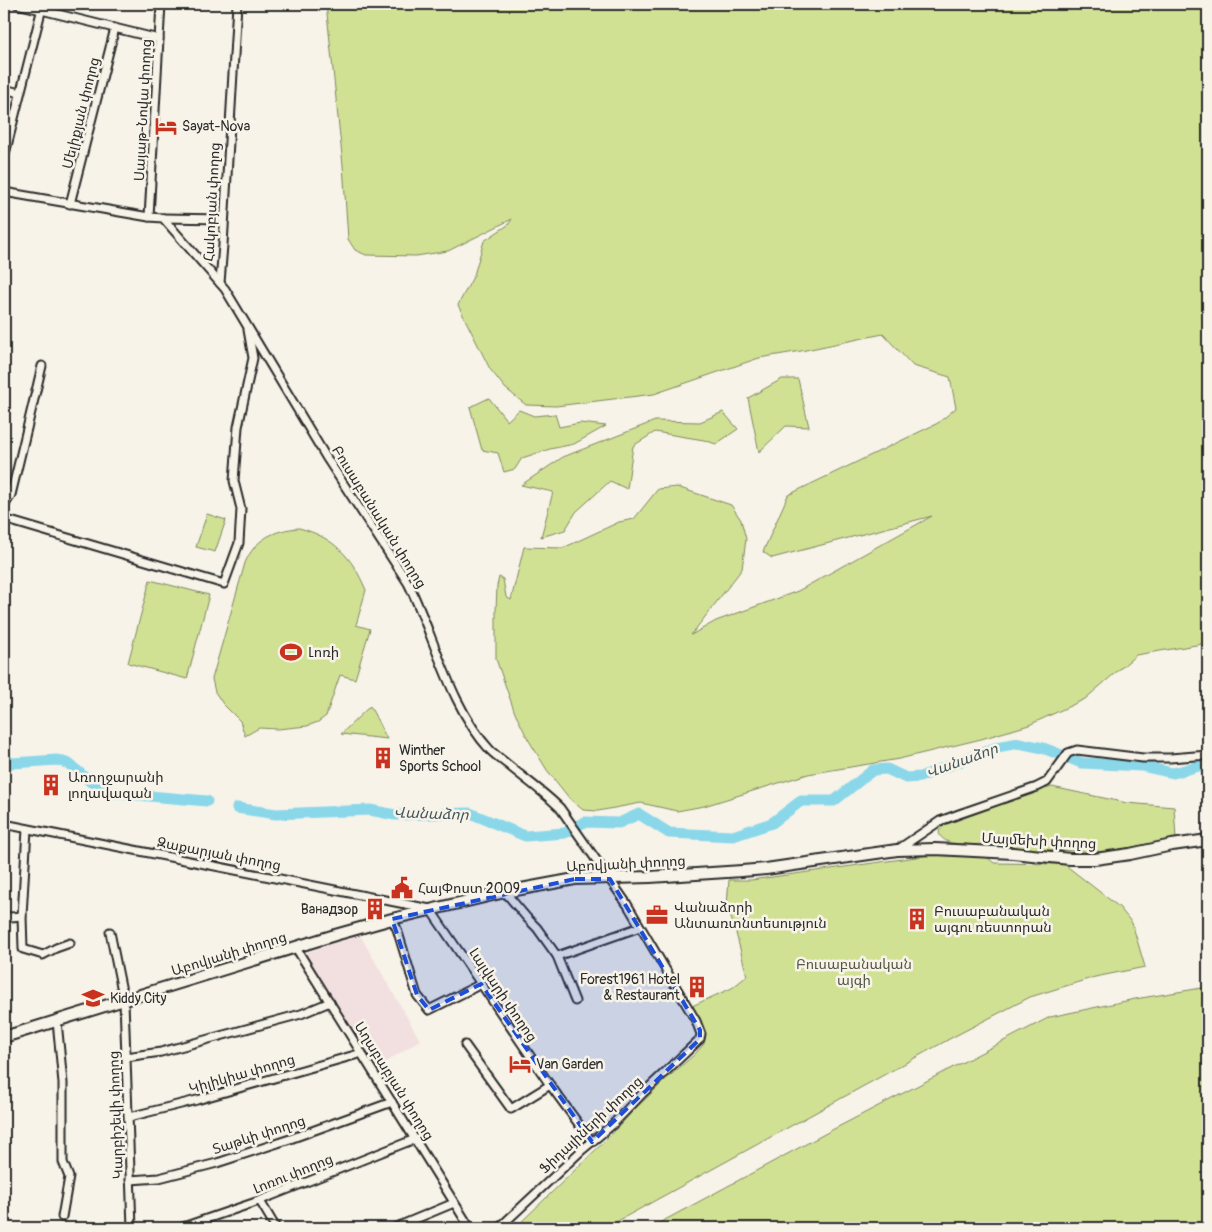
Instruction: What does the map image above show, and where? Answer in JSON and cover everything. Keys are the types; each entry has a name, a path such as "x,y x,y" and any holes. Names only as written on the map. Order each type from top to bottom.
{"street":[{"path":"16,4 42,7 159,39"},
{"name":"Սայաթ-Նովա փողոց","path":"149,217 161,4"},
{"name":"Հակոբյան փողոց","path":"220,282 237,4"},
{"path":"4,158 42,7"},
{"name":"Մելիքյան փողոց","path":"70,204 115,28"},
{"path":"4,89 20,93"},
{"path":"4,192 149,217 224,219"},
{"name":"Բուսաբանական փողոց","path":"164,218 220,282 326,457 408,582 418,602 449,682 475,730 490,750 560,808 627,904 696,1021 701,1034 700,1039"},
{"path":"4,519 224,584 239,543 241,510 234,481 238,427 252,358 248,326"},
{"path":"4,506 11,496 42,366"},
{"name":"Աբովյանի փողոց","path":"4,1037 392,919 505,892 575,879 750,871 897,850 940,822 1047,782 1068,753 1077,750 1142,758 1208,756"},
{"name":"Զաքարյան փողոց","path":"4,824 430,909"},
{"path":"26,829 22,916 24,949 43,955 70,943"},
{"name":"Մայմեխի փողոց","path":"897,850 934,849 1013,853 1070,859 1095,859 1208,840"},
{"path":"505,892 537,928 557,956 575,1001"},
{"name":"Լալվարի փողոց","path":"430,909 550,1085 592,1142"},
{"path":"4,916 22,916"},
{"path":"392,919 397,929 417,995 428,1010 481,984"},
{"path":"557,956 640,927"},
{"name":"Կարբիշեվի փողոց","path":"110,932 124,1001 132,1228"},
{"name":"Աղաբաբյան փողոց","path":"296,948 470,1228"},
{"path":"126,1057 161,1052 208,1040 301,1014 330,1002"},
{"path":"57,1021 63,1083 63,1162 69,1177 62,1217"},
{"name":"Ֆիդայիների փողոց","path":"499,1228 612,1125 700,1039"},
{"path":"464,1045 511,1109 550,1085"},
{"name":"Կիլիկիա փողոց","path":"129,1117 197,1100 362,1053"},
{"name":"Տաթևի փողոց","path":"130,1180 159,1178 217,1163 392,1102"},
{"name":"Լոռու փողոց","path":"180,1228 260,1201 415,1139"},
{"path":"260,1201 276,1228"},
{"path":"394,1228 454,1203"}],"highlighted area":[{"path":"575,879 610,879 700,1030 700,1039 592,1142 481,984 429,1010 417,995 392,919"}],"shaded area":[{"path":"360,935 420,1040 377,1068 304,953"}],"green space":[{"path":"326,4 1208,4 1208,643 1136,655 1085,699 1029,725 981,739 899,759 808,774 704,806 677,811 641,803 598,811 583,810 570,799 547,770 528,739 515,713 496,659 496,611 499,577 503,579 506,597 511,600 524,547 563,548 619,522 634,519 658,489 677,487 731,505 741,520 746,539 742,569 691,635 716,621 798,591 932,516 772,558 763,552 788,495 938,423 956,408 950,377 913,366 883,334 759,358 654,394 556,406 526,405 505,388 490,369 458,305 474,275 484,241 508,225 512,219 448,251 416,256 366,255 355,250 348,239 343,165"},
{"path":"782,379 798,379 809,427 786,426 759,452 748,398"},
{"path":"489,398 507,421 519,410 534,416 555,414 559,427 580,423 606,426 574,444 522,458 515,469 504,472 498,453 482,450 470,407"},
{"path":"723,412 738,429 716,444 704,440 655,432 633,446 627,489 610,481 576,512 565,530 541,537 553,492 521,485 563,457 655,421 700,422"},
{"path":"207,514 226,520 215,552 196,547"},
{"name":"Լոռի","path":"299,528 332,543 348,558 361,578 366,590 356,625 370,629 355,679 340,675 326,716 318,722 307,726 278,729 259,728 245,736 240,721 223,704 215,692 212,679 245,563 249,555 266,537 281,531"},
{"path":"150,580 209,595 187,679 128,663"},
{"path":"370,706 387,739 341,734"},
{"path":"1052,787 1127,803 1174,807 1176,839 1106,852 1022,849 951,843 940,835 940,829 947,824"},
{"name":"Բուսաբանական այգի","path":"931,855 987,857 994,863 1064,864 1119,907 1132,923 1145,967 1095,977 1030,997 953,1037 605,1228 515,1228 610,1136 633,1111 704,1044 705,1038 702,1025 692,1006 732,988 747,976 727,906 729,880 751,880"},
{"path":"1208,987 1208,1228 650,1228 832,1130 1050,1017 1135,999"}],"waterway":[{"name":"Վանաձոր","path":"237,808 276,814 370,810 395,815 470,813 525,836 565,833 584,822 619,823 639,814 669,833 733,836 772,823 801,801 834,801 873,770 887,769 906,778 920,777 997,747 1019,743 1043,748 1082,763 1141,766 1173,773 1203,765 1208,768"},
{"name":"Վանաձոր","path":"4,760 13,763 57,760 69,764 103,792 207,801"}],"place":[{"name":"Sayat-Nova","path":"166,126"},
{"name":"Լոռի","path":"291,652"},
{"name":"Winther Sports School","path":"383,758"},
{"name":"Առողջարանի լողավազան","path":"51,785"},
{"name":"ՀայՓոստ 2009","path":"402,888"},
{"name":"Ванадзор","path":"375,909"},
{"name":"Վանաձորի Անտառտնտեսություն","path":"657,915"},
{"name":"Բուսաբանական այգու ռեստորան","path":"917,919"},
{"name":"Forest1961 Hotel & Restaurant","path":"697,987"},
{"name":"Kiddy City","path":"93,998"},
{"name":"Van Garden","path":"520,1064"}]}
